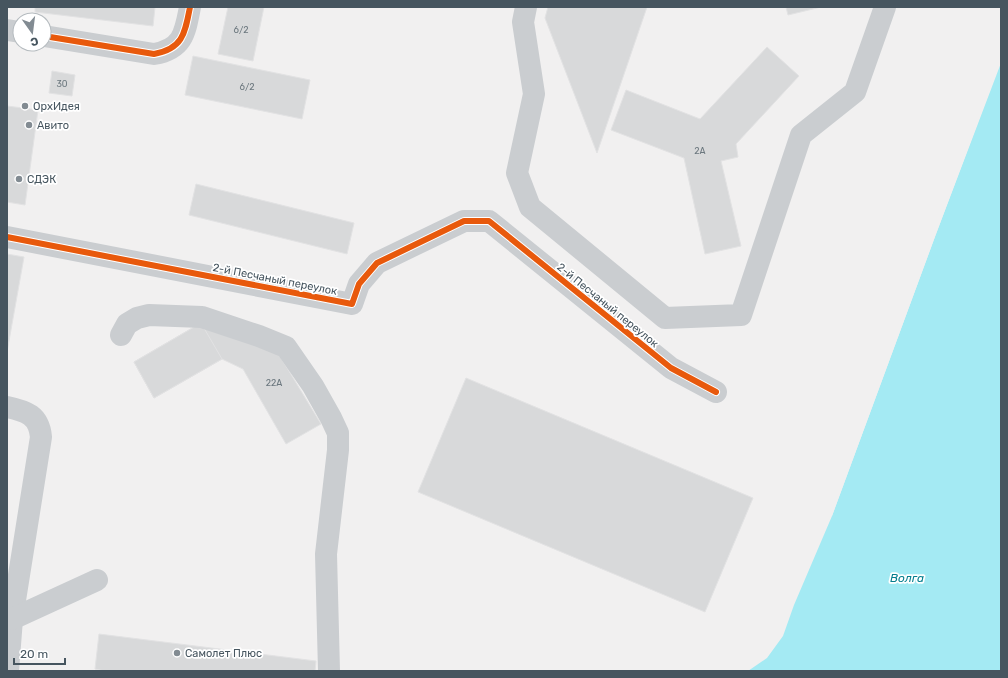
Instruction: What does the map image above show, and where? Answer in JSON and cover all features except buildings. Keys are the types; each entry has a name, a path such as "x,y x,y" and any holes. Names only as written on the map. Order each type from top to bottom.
{"street":[{"path":"52,37 154,54 164,52 175,46 182,38 186,28 190,7"},
{"path":"526,7 523,22 534,94 517,172 530,207 665,318 741,315 800,135 855,92 885,7"},
{"name":"2-й Песчаный переулок","path":"7,237 352,304 359,284 377,263 464,221 489,221 670,368 716,392"},
{"path":"121,335 128,324 137,318 149,315 202,317 259,336 286,347 313,386 338,433 338,450 326,554 329,671"},
{"path":"7,407 21,410 30,414 40,428 41,437 12,619 8,671"},
{"path":"12,619 97,580"}],"water":[{"name":"Волга","path":"1001,63 1001,671 748,671 767,658 783,636 794,605 832,516"}],"pier":[{"path":"1001,61 832,516 831,515 934,233 999,62"}],"cycle path":[{"path":"52,37 154,54 164,52 177,44 181,38 184,32 190,7"},
{"path":"7,237 352,304 359,284 377,263 464,221 489,221 671,368 716,392"}],"place":[{"name":"ОрхИдея","path":"25,106"},
{"name":"Авито","path":"29,125"},
{"name":"СДЭК","path":"19,179"},
{"name":"Самолет Плюс","path":"177,653"}]}
